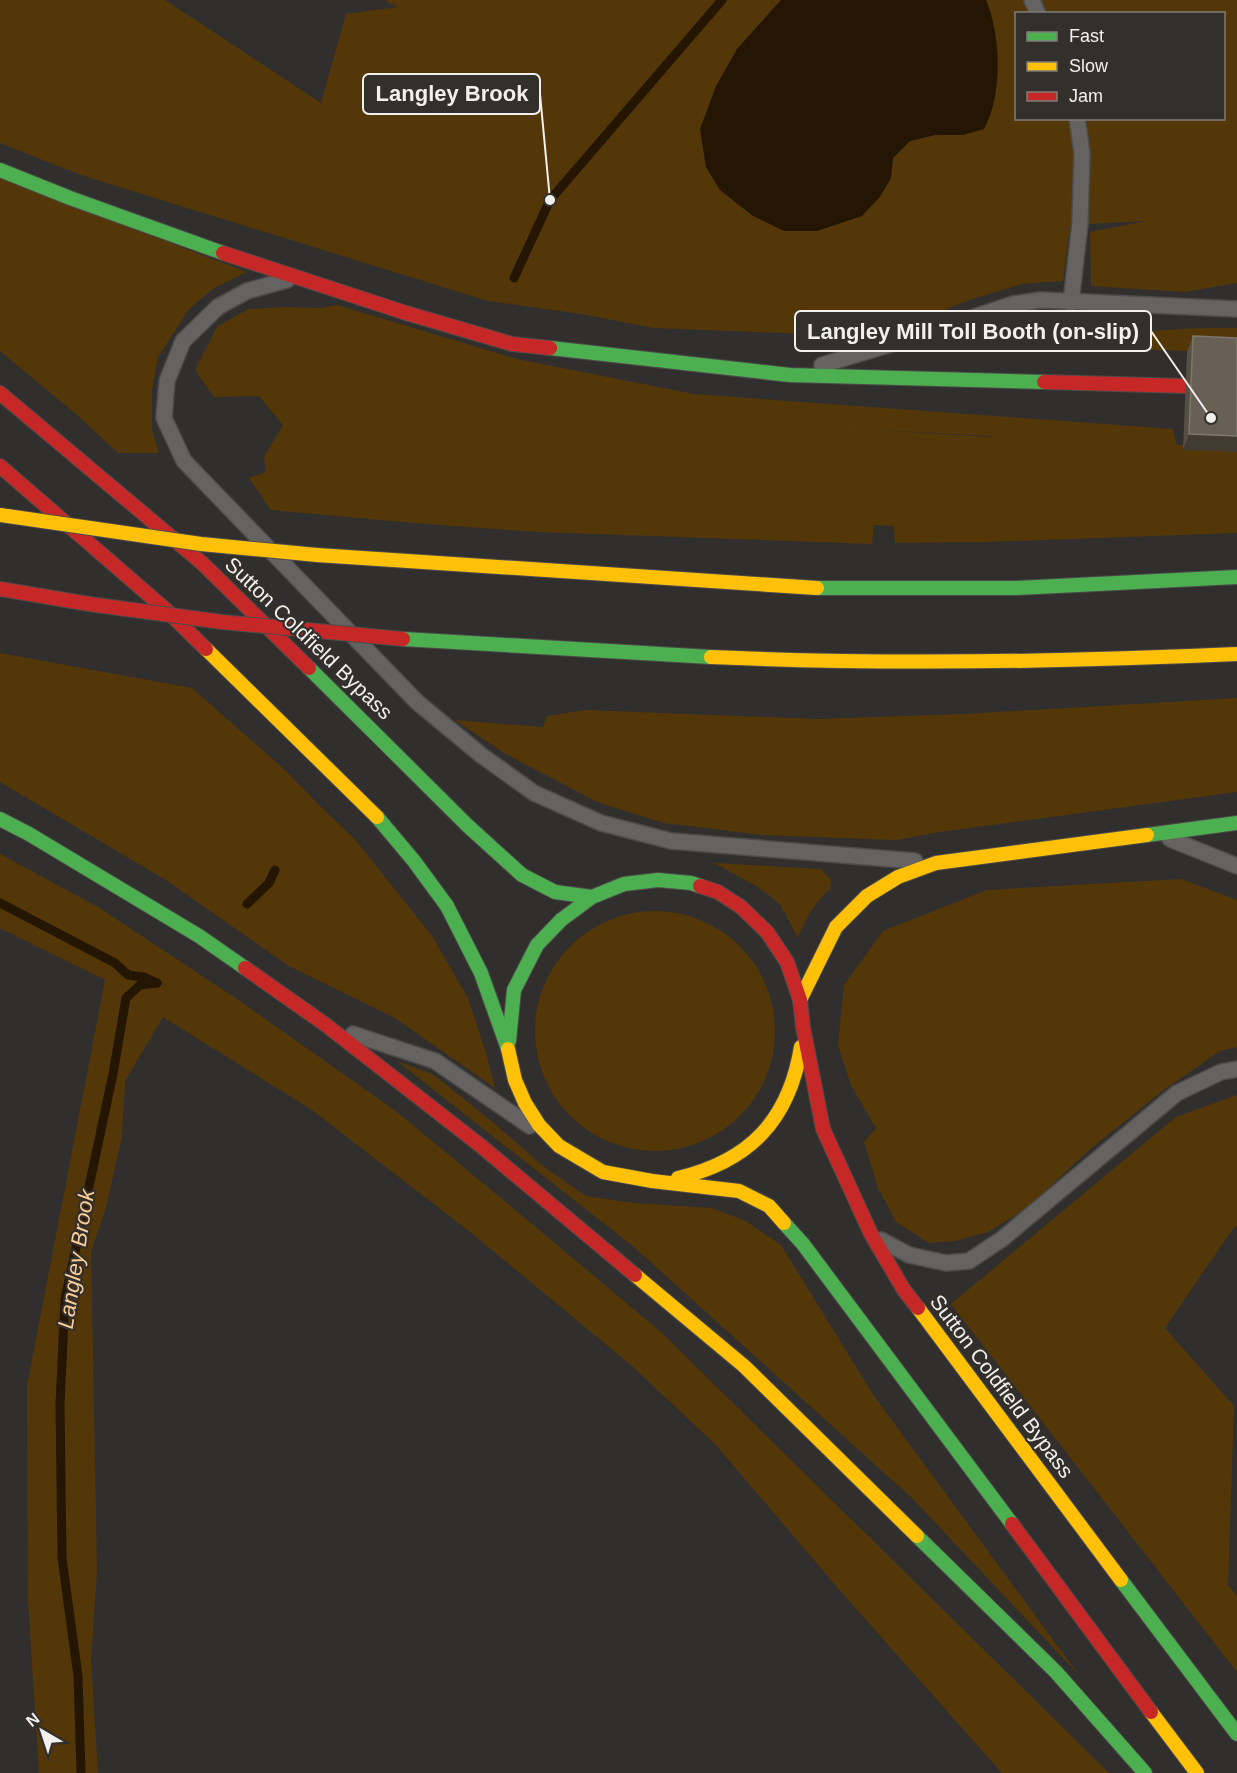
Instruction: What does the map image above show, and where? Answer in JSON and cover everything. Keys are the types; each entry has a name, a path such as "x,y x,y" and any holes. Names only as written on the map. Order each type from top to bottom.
{"highway":[{"path":"0,170 168,234 406,313 512,344 790,375 1186,386"},
{"name":"Sutton Coldfield Bypass","path":"0,393 202,562 468,826 522,875 555,892 592,897"},
{"name":"Sutton Coldfield Bypass","path":"0,466 165,609 376,816 414,861 447,906 481,973 508,1048 515,1080 525,1103 539,1125 559,1146 603,1172 652,1181 739,1191 769,1206 803,1244 1197,1773"},
{"path":"0,515 201,544 317,555 836,589 1017,588 1237,577"},
{"path":"0,589 222,622 403,639 678,656 821,662 1001,662 1237,654"},
{"path":"0,819 199,936 326,1025 482,1146 744,1366 1056,1672 1144,1773"},
{"path":"800,1000 836,927 867,896 898,877 936,863 1237,823"},
{"name":"Sutton Coldfield Bypass","path":"508,1048 514,990 537,945 561,920 592,897 624,884 658,880 691,883 718,892 741,906 767,932 787,962 800,1000 803,1027 823,1128 871,1234 904,1290 1237,1734"},
{"name":"Sutton Coldfield Bypass","path":"652,1181 693,1176 720,1166 747,1148 773,1123 794,1086 800,1061 803,1027"}],"lane":[{"path":"1071,303 1080,223 1082,153 1077,120"},
{"path":"298,277 247,291 218,307 183,341 167,381 164,418 184,461 417,702 481,755 534,793 601,823 671,841 936,863"},
{"path":"790,375 1013,304 1041,300 1237,309"},
{"path":"1157,833 1237,866"},
{"path":"326,1025 435,1060 559,1146"},
{"path":"871,1234 909,1255 946,1263 969,1261 1002,1239 1177,1094 1221,1072 1237,1069"}],"shaded area":[{"path":"0,0 165,0 321,103 346,14 397,7 385,0 781,0 737,49 700,129 706,167 720,190 879,198 891,179 893,158 910,141 935,135 963,135 991,13 986,0 1237,0 1237,283 1184,292 1091,286 1090,232 1147,221 1070,225 1063,281 1022,284 972,299 925,318 832,335 654,328 581,314 488,301 81,175 0,143"},
{"path":"781,0 986,0 995,30 998,65 994,99 984,129 963,135 935,135 910,141 893,158 891,178 879,198 862,216 817,231 784,231 753,216 720,190 706,167 700,129 716,86 737,49"},
{"path":"0,178 247,272 214,288 189,309 158,357 152,390 152,430 159,453 118,453 77,415 0,351"},
{"path":"337,305 517,359 694,394 1173,429 1177,445 1237,444 1237,533 895,543 894,526 874,525 872,544 538,532 271,510 249,478 266,472 264,457 283,425 259,396 214,397 195,370 217,327 248,309 322,308","holes":["840,428 991,436 992,437"]},
{"path":"1029,324 1054,330 1105,333 1237,328 1237,353 968,343"},
{"path":"0,653 192,688 285,770 354,838 432,936 468,998 495,1088 395,1018 289,966 166,880 0,782"},
{"path":"1237,698 1237,792 939,832 896,840 763,835 664,823 597,802 504,753 455,720 543,727 547,716 586,710 818,719 964,714"},
{"path":"0,854 98,907 240,1001 397,1112 525,1218 662,1333 1109,1773 1002,1773 836,1586 716,1445 631,1365 469,1231 312,1110 163,1017 125,1081 122,1136 106,1208 91,1252 97,1571 91,1661 98,1773 39,1773 28,1601 27,1386 105,980 0,928"},
{"path":"714,863 821,869 831,880 830,889 815,906 798,938 780,904 758,887"},
{"path":"1181,879 1237,900 1237,1047 1220,1051 1161,1092 1088,1151 1027,1208 988,1232 955,1241 929,1243 896,1222 878,1188 864,1142 876,1128 851,1085 838,1045 844,985 883,931 987,890"},
{"path":"643,911 667,911 690,916 712,925 740,946 755,964 766,985 773,1008 775,1031 773,1054 766,1077 755,1098 740,1116 712,1137 690,1146 667,1151 643,1151 620,1146 598,1137 579,1124 562,1107 549,1088 540,1066 535,1043 535,1019 540,996 549,974 562,955 579,938 598,925 620,916"},
{"path":"397,1061 434,1075 543,1166 586,1196 633,1203 711,1208 744,1220 781,1245 874,1396 1079,1675 912,1498 634,1247"},
{"path":"1237,1095 1237,1226 1234,1227 1165,1328 1234,1406 1228,1585 1237,1596 1237,1672 951,1304 1176,1117"}],"building":[{"path":"1193,336 1237,338 1237,436 1189,434"}],"waterway":[{"name":"Langley Brook","path":"514,278 550,200 722,0"},
{"name":"Langley Brook","path":"247,904 269,883 275,870"},
{"name":"Langley Brook","path":"0,903 115,963 128,975 144,977 157,983"},
{"name":"Langley Brook","path":"81,1773 78,1676 62,1558 60,1404 65,1299 113,1074 126,998 140,985 157,983"}],"traffic: fast":[{"path":"0,170 70,198 223,253"},
{"path":"550,348 790,375 1044,382"},
{"path":"817,588 1017,588 1237,577"},
{"path":"403,639 711,657"},
{"path":"309,668 468,826 522,875 555,892 592,897"},
{"path":"377,817 414,861 447,906 481,973 508,1049"},
{"path":"0,819 199,936 245,968"},
{"path":"1147,835 1237,823"},
{"path":"509,1041 514,990 537,945 561,920 592,897 624,884 658,880 700,886"},
{"path":"784,1223 803,1244 1012,1524"},
{"path":"917,1536 1056,1672 1145,1773"},
{"path":"1121,1580 1237,1734"}],"traffic: slow":[{"path":"0,515 201,544 317,555"},
{"path":"317,555 817,588"},
{"path":"206,649 377,817"},
{"path":"711,657 974,662 1237,654"},
{"path":"800,1000 836,927 867,896 898,877 936,863 1147,835"},
{"path":"678,1178 726,1161 762,1134 776,1116 787,1096 801,1047"},
{"path":"508,1049 515,1080 525,1103 539,1125 559,1146 603,1172 652,1181 739,1191 769,1206 784,1223"},
{"path":"635,1275 744,1366 917,1536"},
{"path":"918,1308 1121,1580"},
{"path":"1151,1712 1197,1773"}],"traffic: jam":[{"path":"223,253 406,313 512,344 550,348"},
{"path":"1044,382 1186,386"},
{"path":"0,393 202,563 309,668"},
{"path":"0,466 165,609 206,649"},
{"path":"0,589 89,604"},
{"path":"89,604 222,622 403,639"},
{"path":"700,886 718,892 741,907 767,932 787,962 800,1000 823,1129 871,1234 904,1290 918,1308"},
{"path":"245,968 326,1025 481,1146 635,1275"},
{"path":"1012,1524 1151,1712"}],"place":[{"name":"Langley Brook","path":"550,200"},
{"name":"Langley Mill Toll Booth (on-slip)","path":"1211,418"}]}
